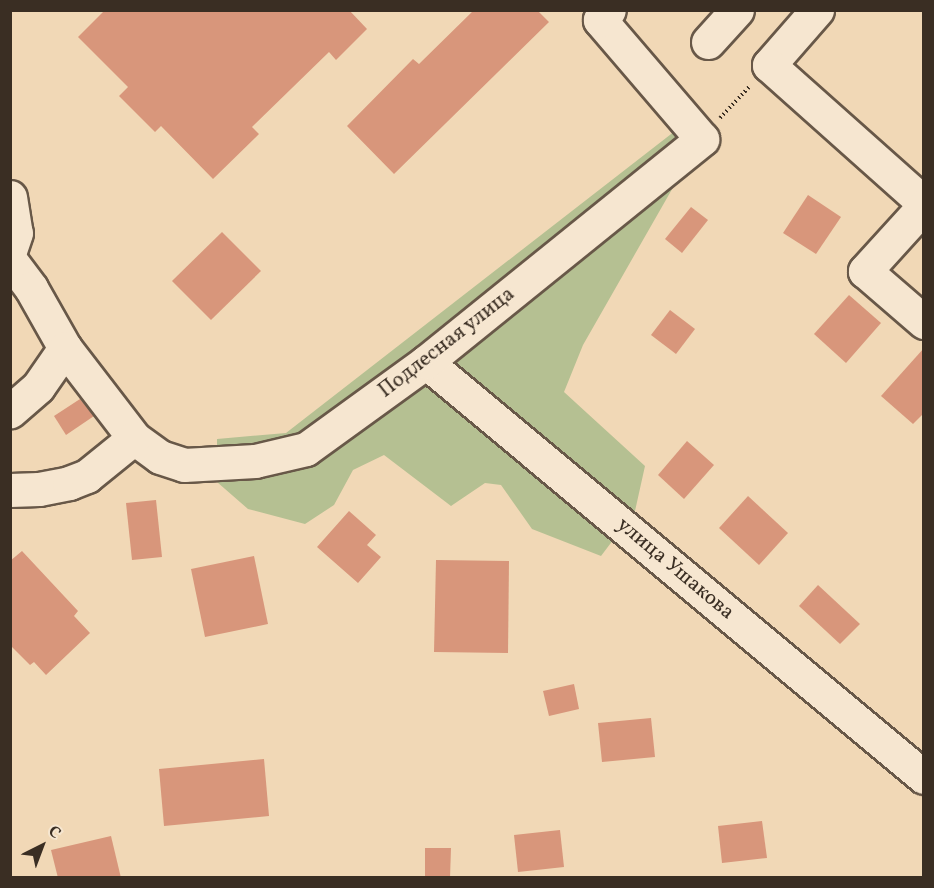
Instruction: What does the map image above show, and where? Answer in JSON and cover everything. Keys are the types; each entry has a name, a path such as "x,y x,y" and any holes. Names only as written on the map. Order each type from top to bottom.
{"street":[{"path":"708,42 737,10"},
{"path":"817,10 769,65 924,204 866,271 924,322"},
{"path":"600,14 702,139"},
{"name":"Подлесная улица","path":"10,260 32,288 65,348 134,438 160,457 184,465 255,461 306,449 426,362 702,139"},
{"path":"10,197 16,233 10,250"},
{"path":"10,411 38,387 65,348"},
{"name":"улица Ушакова","path":"426,362 924,777"},
{"path":"10,490 39,489 69,483 87,476 134,438"}],"path":[{"path":"702,139 769,65"}],"green space":[{"path":"675,131 675,184 583,345 564,392 645,466 635,511 601,556 532,529 501,485 485,483 451,506 384,455 353,470 334,505 305,524 248,509 217,482 217,439 286,433"}],"building":[{"path":"105,10 349,10 367,29 336,60 329,52 252,127 259,134 213,179 161,126 155,132 119,96 128,87 78,37"},
{"path":"474,10 537,10 549,22 394,174 347,126 413,59 419,64"},
{"path":"808,195 841,217 816,254 783,233"},
{"path":"691,207 708,220 682,253 665,239"},
{"path":"222,232 261,271 211,320 172,281"},
{"path":"849,295 881,323 846,363 814,334"},
{"path":"670,310 695,329 676,354 651,335"},
{"path":"924,348 924,413 913,424 881,396"},
{"path":"80,399 94,416 66,435 54,416"},
{"path":"687,441 714,465 684,499 658,475"},
{"path":"748,496 788,533 759,565 719,528"},
{"path":"156,500 162,557 132,560 126,503"},
{"path":"349,511 376,535 367,545 381,557 358,583 317,547"},
{"path":"22,551 78,611 74,616 90,633 46,675 34,662 30,665 10,645 10,561"},
{"path":"254,556 268,624 205,637 191,569"},
{"path":"436,560 509,561 508,653 434,652"},
{"path":"818,585 860,624 840,644 799,606"},
{"path":"574,684 579,709 549,716 543,691"},
{"path":"651,718 655,757 602,762 598,723"},
{"path":"264,759 269,816 164,826 159,769"},
{"path":"762,821 767,858 722,863 718,826"},
{"path":"560,830 564,867 518,872 514,835"},
{"path":"111,836 121,878 58,878 51,850"},
{"path":"425,848 451,848 450,878 425,878"}]}
